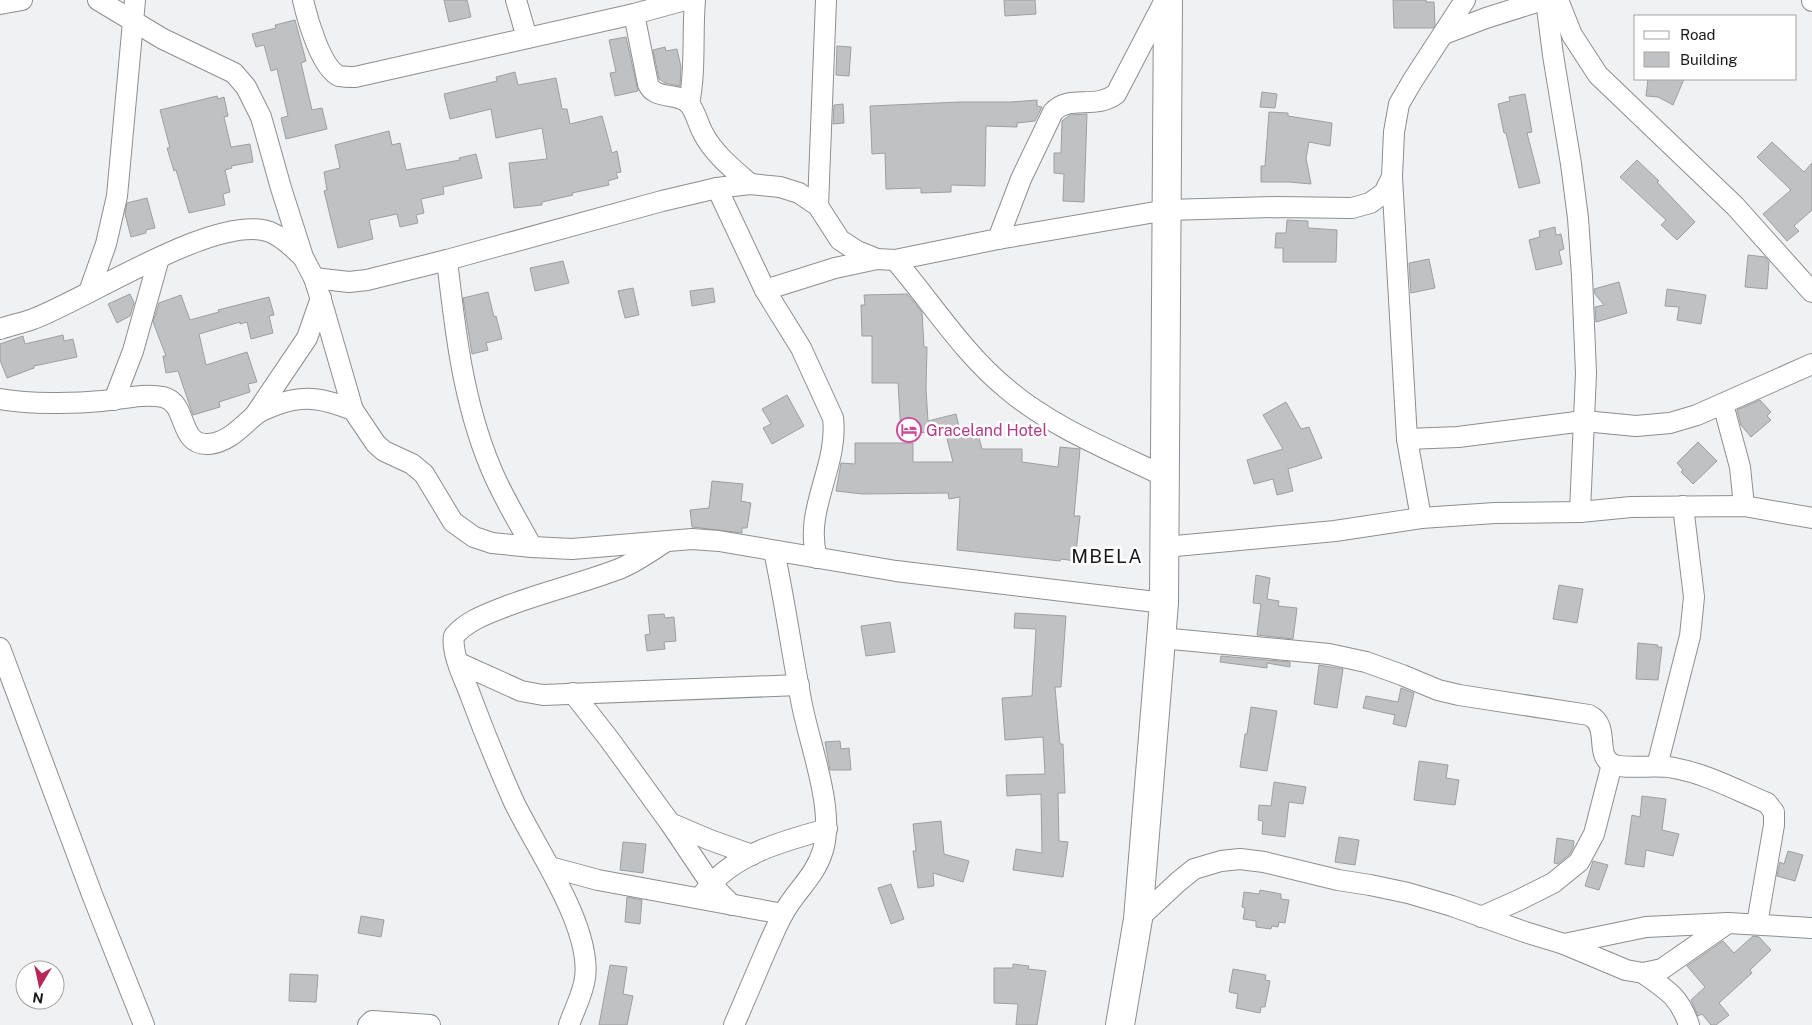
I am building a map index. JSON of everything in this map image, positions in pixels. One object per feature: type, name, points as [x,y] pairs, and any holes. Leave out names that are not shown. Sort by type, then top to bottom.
[{"type":"highway","points":[[1120,1025],[1138,919],[1164,603],[1166,547],[1168,0]]},
{"type":"street","points":[[0,4],[22,0]]},
{"type":"street","points":[[98,0],[163,39],[234,73],[246,87],[261,117],[281,188],[303,257],[314,278],[354,410],[376,444],[384,451],[412,464],[424,474],[431,483],[447,514],[461,529],[474,537],[492,543],[572,549],[692,539],[719,541],[896,571],[1164,603]]},
{"type":"street","points":[[89,292],[106,244],[117,196],[135,0]]},
{"type":"street","points":[[303,0],[306,14],[326,64],[339,76],[355,77],[634,14],[685,0]]},
{"type":"street","points":[[516,0],[527,38]]},
{"type":"street","points":[[689,104],[693,84],[692,41],[695,0]]},
{"type":"street","points":[[818,206],[826,0]]},
{"type":"street","points":[[998,239],[1021,179],[1053,112],[1058,106],[1066,103],[1096,102],[1108,99],[1116,94],[1164,0]]},
{"type":"street","points":[[1421,518],[1407,439],[1392,177],[1394,132],[1399,104],[1465,0]]},
{"type":"street","points":[[1444,34],[1486,18],[1544,0],[1578,218],[1585,320],[1586,372],[1580,512]]},
{"type":"street","points":[[1558,0],[1572,35],[1598,75],[1735,206],[1812,292]]},
{"type":"street","points":[[634,14],[650,90],[675,97],[689,104],[707,140],[715,151],[750,184]]},
{"type":"street","points":[[765,290],[835,268],[1167,210],[1276,207],[1352,208],[1370,203],[1384,193],[1392,177]]},
{"type":"street","points":[[314,278],[348,282],[367,280],[717,188],[750,184],[780,187],[799,193],[818,206],[840,240],[857,251],[886,260],[986,370],[1007,390],[1032,408],[1068,429],[1166,477]]},
{"type":"street","points":[[717,188],[765,290],[802,348],[833,418],[835,431],[833,446],[817,504],[812,535],[817,558]]},
{"type":"street","points":[[0,328],[33,319],[158,258],[216,234],[249,228],[270,232],[286,242],[303,257]]},
{"type":"street","points":[[114,400],[133,351],[158,258]]},
{"type":"street","points":[[447,260],[453,316],[471,412],[490,467],[532,547]]},
{"type":"street","points":[[3,402],[78,403],[152,396],[171,400],[177,407],[188,434],[193,441],[199,444],[219,442],[229,438],[255,415],[307,338],[321,301],[348,282]]},
{"type":"street","points":[[1407,439],[1458,437],[1584,421],[1636,426],[1670,424],[1697,415],[1812,364]]},
{"type":"street","points":[[255,415],[286,402],[305,398],[321,389],[342,372]]},
{"type":"street","points":[[305,398],[332,401],[354,410]]},
{"type":"street","points":[[1723,404],[1740,467],[1744,506]]},
{"type":"street","points":[[1657,766],[1690,636],[1693,587],[1684,506]]},
{"type":"street","points":[[1166,547],[1335,531],[1421,518],[1580,512],[1631,507],[1744,506],[1812,518]]},
{"type":"street","points":[[569,1025],[585,978],[585,961],[581,940],[570,908],[514,801],[477,714],[455,653],[454,636],[462,627],[476,618],[555,589],[619,569],[639,560],[666,542]]},
{"type":"street","points":[[734,1025],[783,914],[812,875],[823,848],[827,829],[826,808],[809,736],[774,551]]},
{"type":"street","points":[[1161,638],[1329,654],[1366,662],[1402,675],[1430,688],[1452,694],[1589,715],[1596,718],[1599,723],[1604,756],[1612,764],[1626,767],[1672,767],[1702,774],[1767,803],[1774,812],[1774,826],[1757,924]]},
{"type":"street","points":[[0,648],[93,897],[144,1025]]},
{"type":"street","points":[[459,663],[520,691],[543,695],[799,685]]},
{"type":"street","points":[[573,693],[670,823],[705,892]]},
{"type":"street","points":[[1481,917],[1553,883],[1579,862],[1594,834],[1612,764]]},
{"type":"street","points":[[670,823],[752,855]]},
{"type":"street","points":[[705,892],[726,870],[752,855],[796,837],[827,829]]},
{"type":"street","points":[[1138,919],[1178,882],[1194,870],[1220,861],[1240,859],[1264,862],[1338,880],[1370,885],[1452,906],[1564,944],[1626,970],[1643,973],[1662,969],[1728,923]]},
{"type":"street","points":[[550,868],[598,880],[705,892],[732,905],[783,914]]},
{"type":"street","points":[[1564,944],[1646,927],[1728,923],[1812,928]]},
{"type":"street","points":[[1643,973],[1671,992],[1684,1010],[1688,1025]]},
{"type":"street","points":[[368,1025],[372,1020],[430,1025]]},
{"type":"building","points":[[444,0],[467,0],[471,17],[449,22]]},
{"type":"building","points":[[1004,0],[1035,0],[1036,14],[1005,16]]},
{"type":"building","points":[[1393,0],[1426,0],[1426,2],[1434,2],[1435,25],[1433,28],[1394,28]]},
{"type":"building","points":[[295,20],[306,61],[301,63],[312,110],[322,108],[327,129],[286,139],[281,118],[288,116],[277,69],[271,71],[264,45],[256,47],[252,34],[276,28],[275,25]]},
{"type":"building","points":[[626,37],[638,91],[615,96],[610,73],[616,72],[609,40]]},
{"type":"building","points":[[837,46],[851,47],[849,76],[836,75]]},
{"type":"building","points":[[665,47],[666,51],[677,49],[681,67],[680,86],[665,83],[659,79],[653,50]]},
{"type":"building","points":[[515,72],[518,85],[556,78],[562,109],[567,109],[570,124],[602,116],[612,153],[617,151],[621,172],[616,173],[618,178],[608,181],[609,185],[572,193],[573,195],[542,202],[542,205],[514,208],[509,163],[547,159],[542,128],[496,138],[491,109],[450,119],[444,94],[497,81],[496,77]]},
{"type":"building","points":[[1648,80],[1684,80],[1673,105],[1658,97],[1646,96]]},
{"type":"building","points":[[1262,92],[1277,94],[1275,108],[1260,107]]},
{"type":"building","points":[[1525,94],[1532,132],[1527,133],[1540,183],[1519,188],[1498,104],[1510,101],[1509,97]]},
{"type":"building","points":[[217,96],[218,99],[224,97],[228,116],[224,117],[231,147],[250,144],[253,162],[231,166],[232,168],[225,170],[230,192],[223,194],[225,205],[189,213],[167,148],[170,148],[160,110]]},
{"type":"building","points":[[1037,100],[1037,106],[1042,107],[1035,121],[1017,123],[1017,127],[986,126],[985,186],[951,185],[951,192],[921,193],[921,188],[886,189],[885,153],[872,154],[870,106]]},
{"type":"building","points":[[843,104],[844,123],[833,124],[834,105]]},
{"type":"building","points":[[1269,112],[1288,113],[1288,116],[1332,123],[1330,146],[1309,142],[1306,158],[1311,184],[1261,182],[1261,166],[1265,166]]},
{"type":"building","points":[[1087,114],[1084,202],[1063,201],[1064,174],[1054,173],[1054,153],[1061,153],[1062,121],[1070,115]]},
{"type":"building","points":[[389,131],[392,145],[400,143],[406,170],[460,160],[459,158],[476,154],[482,178],[443,187],[444,194],[421,199],[424,213],[416,215],[418,223],[400,227],[397,214],[369,220],[373,239],[338,248],[324,191],[327,190],[324,172],[340,168],[335,145]]},
{"type":"building","points":[[1772,142],[1804,172],[1812,163],[1812,210],[1794,226],[1799,231],[1787,241],[1763,214],[1791,190],[1757,157]]},
{"type":"building","points":[[1637,160],[1659,181],[1657,182],[1695,222],[1677,240],[1661,225],[1666,220],[1620,177]]},
{"type":"building","points":[[147,198],[155,228],[146,230],[146,233],[131,237],[125,214],[127,203]]},
{"type":"building","points":[[1287,220],[1308,221],[1308,228],[1337,230],[1336,262],[1283,262],[1283,248],[1275,248],[1276,233],[1286,233]]},
{"type":"building","points":[[1555,227],[1556,235],[1561,234],[1564,249],[1559,251],[1562,264],[1536,270],[1529,240],[1540,237],[1539,231]]},
{"type":"building","points":[[1748,255],[1765,257],[1769,262],[1767,289],[1745,287]]},
{"type":"building","points":[[1429,259],[1435,288],[1411,293],[1409,263]]},
{"type":"building","points":[[563,261],[569,283],[535,291],[530,268]]},
{"type":"building","points":[[1619,282],[1627,313],[1596,322],[1595,307],[1604,305],[1595,294],[1594,289]]},
{"type":"building","points":[[633,288],[639,315],[625,318],[618,291]]},
{"type":"building","points":[[713,288],[715,302],[692,306],[690,291]]},
{"type":"building","points":[[1667,289],[1706,295],[1701,324],[1677,320],[1679,307],[1665,306]]},
{"type":"building","points":[[488,292],[502,339],[486,343],[488,350],[472,354],[463,298]]},
{"type":"building","points":[[130,294],[134,303],[130,316],[117,323],[108,304]]},
{"type":"building","points":[[907,294],[922,312],[924,347],[927,347],[926,389],[928,421],[956,414],[960,431],[976,426],[982,449],[1022,449],[1022,462],[1058,467],[1060,447],[1080,449],[1074,516],[1080,516],[1075,561],[957,550],[960,497],[949,499],[948,493],[863,494],[836,491],[841,463],[855,464],[855,443],[913,443],[913,462],[953,462],[945,431],[901,434],[898,383],[872,383],[872,336],[862,336],[861,305],[865,305],[864,295]]},
{"type":"building","points":[[181,295],[190,320],[219,312],[218,310],[269,297],[274,315],[269,316],[273,333],[251,339],[247,322],[240,324],[240,322],[199,334],[206,365],[247,352],[257,382],[248,384],[250,392],[219,402],[220,407],[193,415],[178,371],[166,373],[163,356],[166,356],[153,322],[159,303]]},
{"type":"building","points":[[63,335],[64,341],[73,339],[77,357],[34,366],[34,368],[7,378],[0,360],[0,344],[23,336],[25,344]]},
{"type":"building","points":[[787,395],[804,426],[772,444],[763,428],[771,424],[762,409]]},
{"type":"building","points":[[1760,400],[1771,412],[1767,416],[1771,420],[1751,437],[1741,425],[1737,410]]},
{"type":"building","points":[[1286,402],[1301,429],[1309,427],[1322,458],[1288,469],[1293,491],[1277,495],[1273,479],[1254,484],[1247,460],[1283,449],[1263,415]]},
{"type":"building","points":[[1698,442],[1717,461],[1693,484],[1681,472],[1683,470],[1677,463]]},
{"type":"building","points":[[712,481],[743,484],[741,501],[751,503],[747,528],[742,528],[742,533],[692,527],[690,510],[709,508]]},
{"type":"building","points":[[1256,575],[1270,578],[1267,599],[1279,601],[1278,606],[1297,608],[1293,639],[1257,635],[1261,604],[1253,603]]},
{"type":"building","points":[[1559,585],[1583,589],[1577,623],[1553,619]]},
{"type":"building","points":[[1015,613],[1066,616],[1061,687],[1055,687],[1060,744],[1063,744],[1065,793],[1058,793],[1059,841],[1068,842],[1063,877],[1013,870],[1016,849],[1042,853],[1041,794],[1007,796],[1006,775],[1045,774],[1043,737],[1005,740],[1002,698],[1032,696],[1036,629],[1014,628]]},
{"type":"building","points":[[664,614],[665,618],[674,617],[676,641],[664,642],[665,649],[647,651],[645,635],[650,634],[648,615]]},
{"type":"building","points":[[890,622],[895,652],[866,656],[861,626]]},
{"type":"building","points":[[1638,643],[1662,647],[1658,680],[1636,679]]},
{"type":"building","points":[[1221,656],[1290,662],[1290,667],[1267,663],[1267,668],[1220,662]]},
{"type":"building","points":[[1319,665],[1343,669],[1337,708],[1314,704]]},
{"type":"building","points":[[1401,688],[1414,693],[1406,727],[1393,724],[1395,715],[1363,708],[1366,696],[1398,702]]},
{"type":"building","points":[[1251,707],[1277,711],[1267,771],[1240,767]]},
{"type":"building","points":[[840,741],[841,749],[849,748],[851,770],[830,770],[825,742]]},
{"type":"building","points":[[1419,761],[1448,765],[1446,778],[1459,780],[1455,805],[1414,800]]},
{"type":"building","points":[[1274,782],[1306,787],[1303,804],[1289,802],[1285,837],[1262,834],[1263,821],[1258,820],[1259,805],[1271,806]]},
{"type":"building","points":[[1642,796],[1666,799],[1662,830],[1679,834],[1673,856],[1646,850],[1644,867],[1625,864],[1632,815],[1640,817]]},
{"type":"building","points":[[941,821],[944,854],[969,861],[963,882],[933,873],[934,886],[918,888],[913,851],[916,851],[913,824]]},
{"type":"building","points":[[1339,837],[1359,840],[1355,865],[1335,862]]},
{"type":"building","points":[[1557,838],[1574,841],[1570,854],[1558,864],[1554,863]]},
{"type":"building","points":[[623,842],[646,844],[643,873],[620,870]]},
{"type":"building","points":[[1788,851],[1803,855],[1795,881],[1777,876],[1780,862],[1784,864]]},
{"type":"building","points":[[1593,861],[1608,865],[1599,890],[1585,886]]},
{"type":"building","points":[[891,884],[904,919],[891,924],[878,888]]},
{"type":"building","points":[[1260,890],[1281,894],[1281,899],[1289,900],[1285,923],[1279,922],[1278,927],[1272,926],[1271,929],[1256,927],[1256,921],[1243,919],[1245,908],[1242,907],[1244,892],[1259,894]]},
{"type":"building","points":[[627,897],[642,900],[640,924],[625,922]]},
{"type":"building","points":[[361,916],[384,920],[381,937],[358,933]]},
{"type":"building","points":[[1753,936],[1759,937],[1771,950],[1750,970],[1752,973],[1719,1003],[1729,1015],[1716,1025],[1711,1025],[1702,1014],[1698,1016],[1691,1000],[1705,987],[1687,966],[1723,941],[1734,953]]},
{"type":"building","points":[[1013,964],[1029,966],[1028,969],[1046,971],[1037,1025],[1016,1025],[1018,1004],[994,1003],[994,968],[1013,968]]},
{"type":"building","points":[[610,965],[627,967],[623,994],[633,996],[627,1025],[599,1025]]},
{"type":"building","points":[[1233,969],[1266,975],[1265,980],[1270,981],[1265,1007],[1261,1007],[1260,1013],[1236,1008],[1238,994],[1229,992]]},
{"type":"building","points":[[290,974],[318,975],[316,1002],[289,1001]]},
{"type":"place","name":"Graceland Hotel","points":[[909,430]]},
{"type":"district","name":"MBELA","points":[[1107,556]]}]
